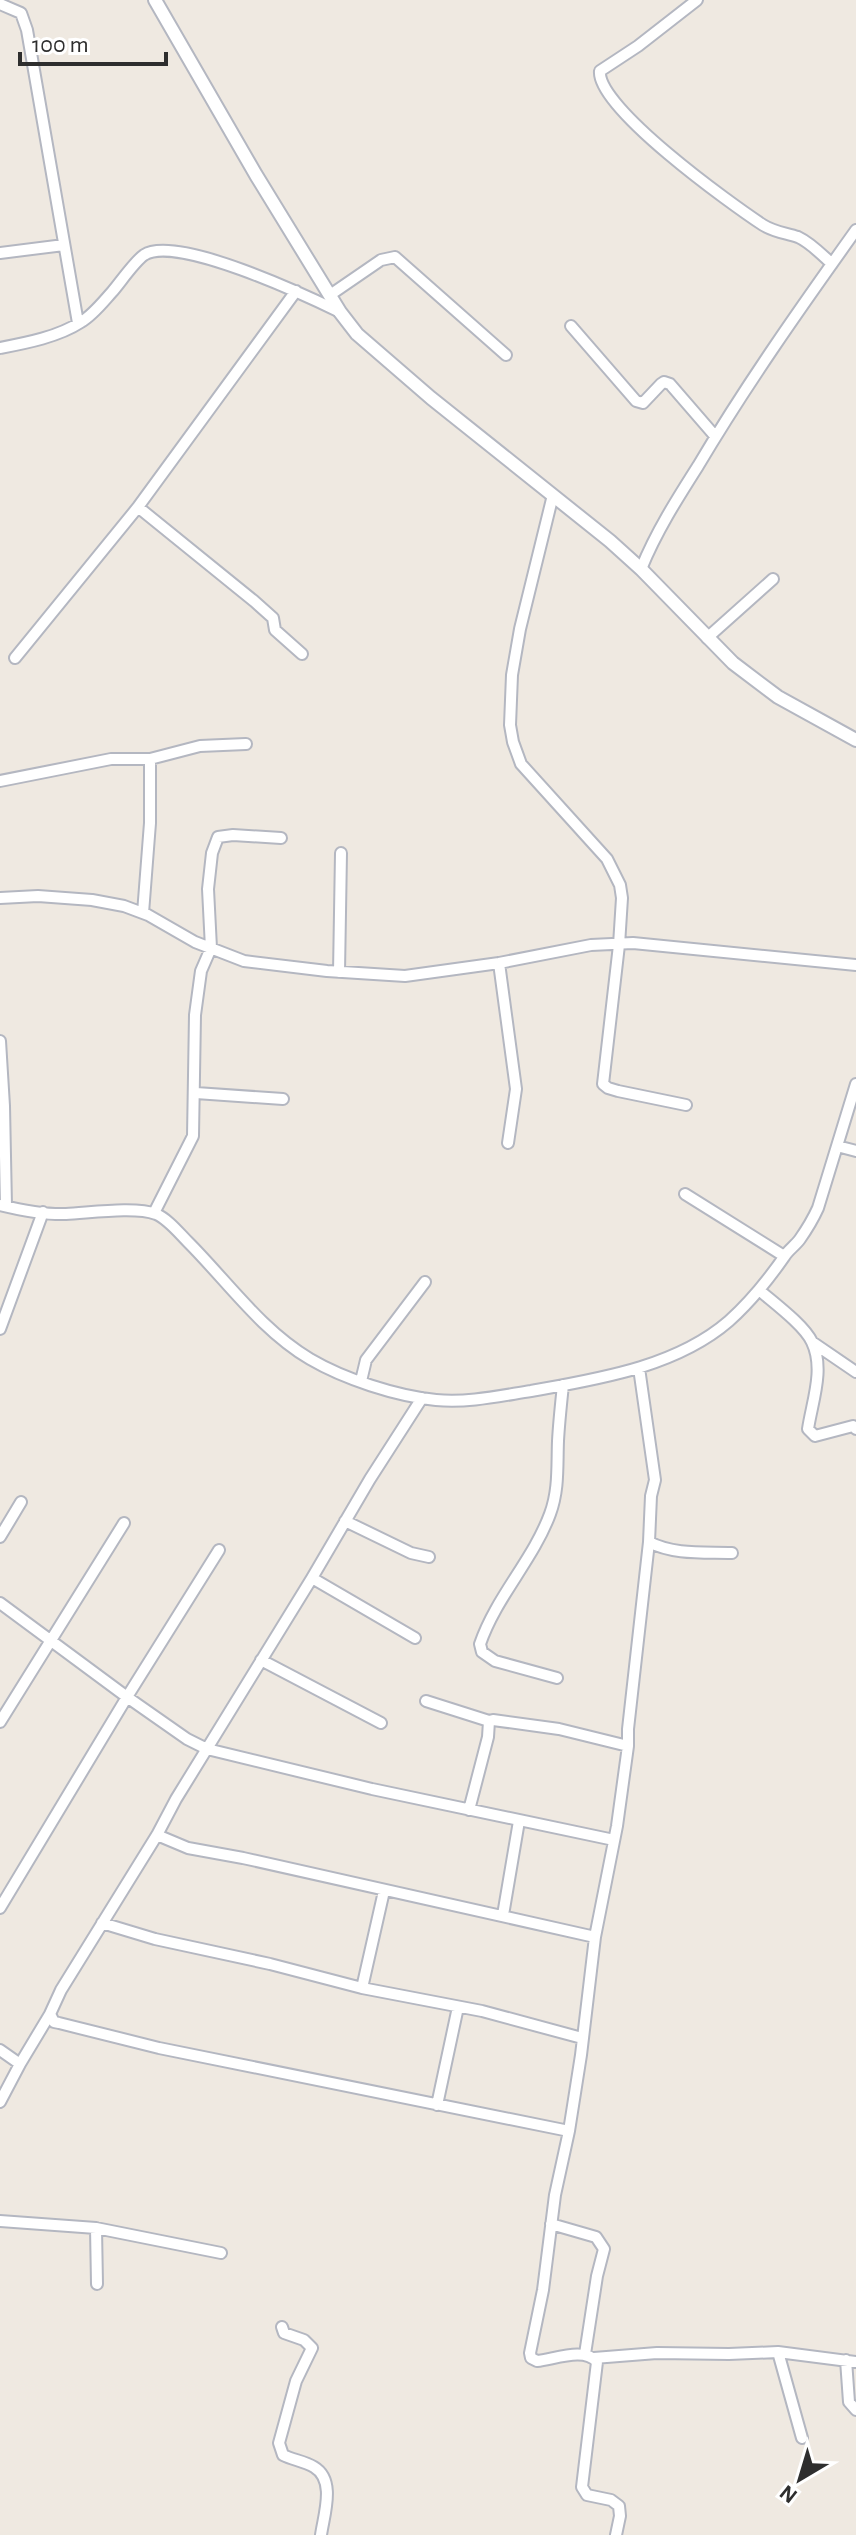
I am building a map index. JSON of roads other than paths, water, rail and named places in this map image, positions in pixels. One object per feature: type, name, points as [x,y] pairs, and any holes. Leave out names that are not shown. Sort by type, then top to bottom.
[{"type":"street","points":[[155,0],[340,312],[367,344],[641,569],[733,663],[769,691],[856,740]]},
{"type":"street","points":[[697,0],[600,71],[599,80],[654,144],[765,226],[806,242],[832,264]]},
{"type":"street","points":[[0,4],[21,13],[27,30],[78,323]]},
{"type":"street","points":[[641,569],[660,529],[715,436],[856,230]]},
{"type":"street","points":[[0,253],[64,245]]},
{"type":"street","points":[[0,348],[25,343],[78,323],[102,303],[144,255],[153,253],[187,254],[260,276],[340,312]]},
{"type":"street","points":[[330,295],[381,260],[395,257],[506,355]]},
{"type":"street","points":[[15,658],[138,507],[296,291]]},
{"type":"street","points":[[571,326],[636,401],[643,403],[661,384],[670,384],[715,436]]},
{"type":"street","points":[[553,495],[533,570],[515,659],[511,687],[511,733],[524,768],[615,871],[622,898],[603,1084],[618,1091],[686,1105]]},
{"type":"street","points":[[138,507],[273,618],[275,630],[302,654]]},
{"type":"street","points":[[707,638],[773,579]]},
{"type":"street","points":[[0,781],[111,759],[150,759],[200,746],[246,744]]},
{"type":"street","points":[[143,913],[150,823],[150,759]]},
{"type":"street","points":[[154,1213],[193,1136],[195,1015],[201,971],[211,948],[208,889],[212,853],[218,837],[281,838]]},
{"type":"street","points":[[339,972],[341,853]]},
{"type":"street","points":[[0,898],[38,896],[124,906],[244,961],[339,972],[405,976],[499,963],[591,945],[652,944],[856,965]]},
{"type":"street","points":[[499,963],[516,1089],[508,1143]]},
{"type":"street","points":[[0,1041],[4,1106],[3,1205],[43,1212],[154,1213],[181,1235],[236,1295],[289,1345],[310,1359],[361,1381],[422,1398],[473,1401],[639,1368],[699,1340],[728,1322],[798,1242],[818,1208],[856,1084]]},
{"type":"street","points":[[196,1093],[283,1099]]},
{"type":"street","points":[[837,1146],[856,1151]]},
{"type":"street","points":[[685,1194],[784,1256]]},
{"type":"street","points":[[0,1329],[43,1212]]},
{"type":"street","points":[[361,1381],[366,1360],[425,1282]]},
{"type":"street","points":[[759,1290],[812,1342],[856,1372]]},
{"type":"street","points":[[812,1342],[817,1374],[808,1429],[810,1433],[815,1436],[847,1426],[856,1429]]},
{"type":"street","points":[[639,1368],[655,1480],[628,1746],[595,1937],[569,2131],[555,2195],[543,2290],[530,2356],[537,2361],[657,2353],[778,2352],[851,2361],[849,2402],[856,2410]]},
{"type":"street","points":[[557,1678],[495,1661],[482,1652],[480,1644],[503,1597],[543,1531],[555,1499],[563,1385]]},
{"type":"street","points":[[0,2102],[61,1990],[422,1398]]},
{"type":"street","points":[[0,1537],[21,1502]]},
{"type":"street","points":[[345,1521],[411,1553],[429,1557]]},
{"type":"street","points":[[0,1722],[124,1523]]},
{"type":"street","points":[[649,1542],[664,1549],[732,1553]]},
{"type":"street","points":[[0,1908],[219,1550]]},
{"type":"street","points":[[312,1578],[415,1638]]},
{"type":"street","points":[[0,1603],[127,1697],[187,1739],[207,1749],[614,1840]]},
{"type":"street","points":[[261,1660],[381,1723]]},
{"type":"street","points":[[426,1701],[489,1721],[559,1729],[628,1746]]},
{"type":"street","points":[[469,1810],[488,1737],[489,1721]]},
{"type":"street","points":[[503,1915],[519,1821]]},
{"type":"street","points":[[157,1835],[188,1848],[384,1891],[416,1895],[595,1937]]},
{"type":"street","points":[[362,1988],[384,1891]]},
{"type":"street","points":[[102,1923],[155,1939],[582,2038]]},
{"type":"street","points":[[437,2105],[458,2007]]},
{"type":"street","points":[[50,2014],[54,2022],[159,2048],[569,2131]]},
{"type":"street","points":[[0,2050],[20,2064]]},
{"type":"street","points":[[0,2221],[96,2228],[221,2253]]},
{"type":"street","points":[[551,2224],[596,2237],[604,2249],[597,2276],[590,2356],[597,2366],[582,2487],[587,2495],[611,2500],[619,2506],[616,2535]]},
{"type":"street","points":[[96,2228],[97,2284]]},
{"type":"street","points":[[282,2327],[284,2333],[304,2340],[312,2348],[296,2381],[279,2443],[283,2455],[313,2466],[323,2476],[327,2491],[321,2535]]},
{"type":"street","points":[[778,2352],[802,2438]]}]
